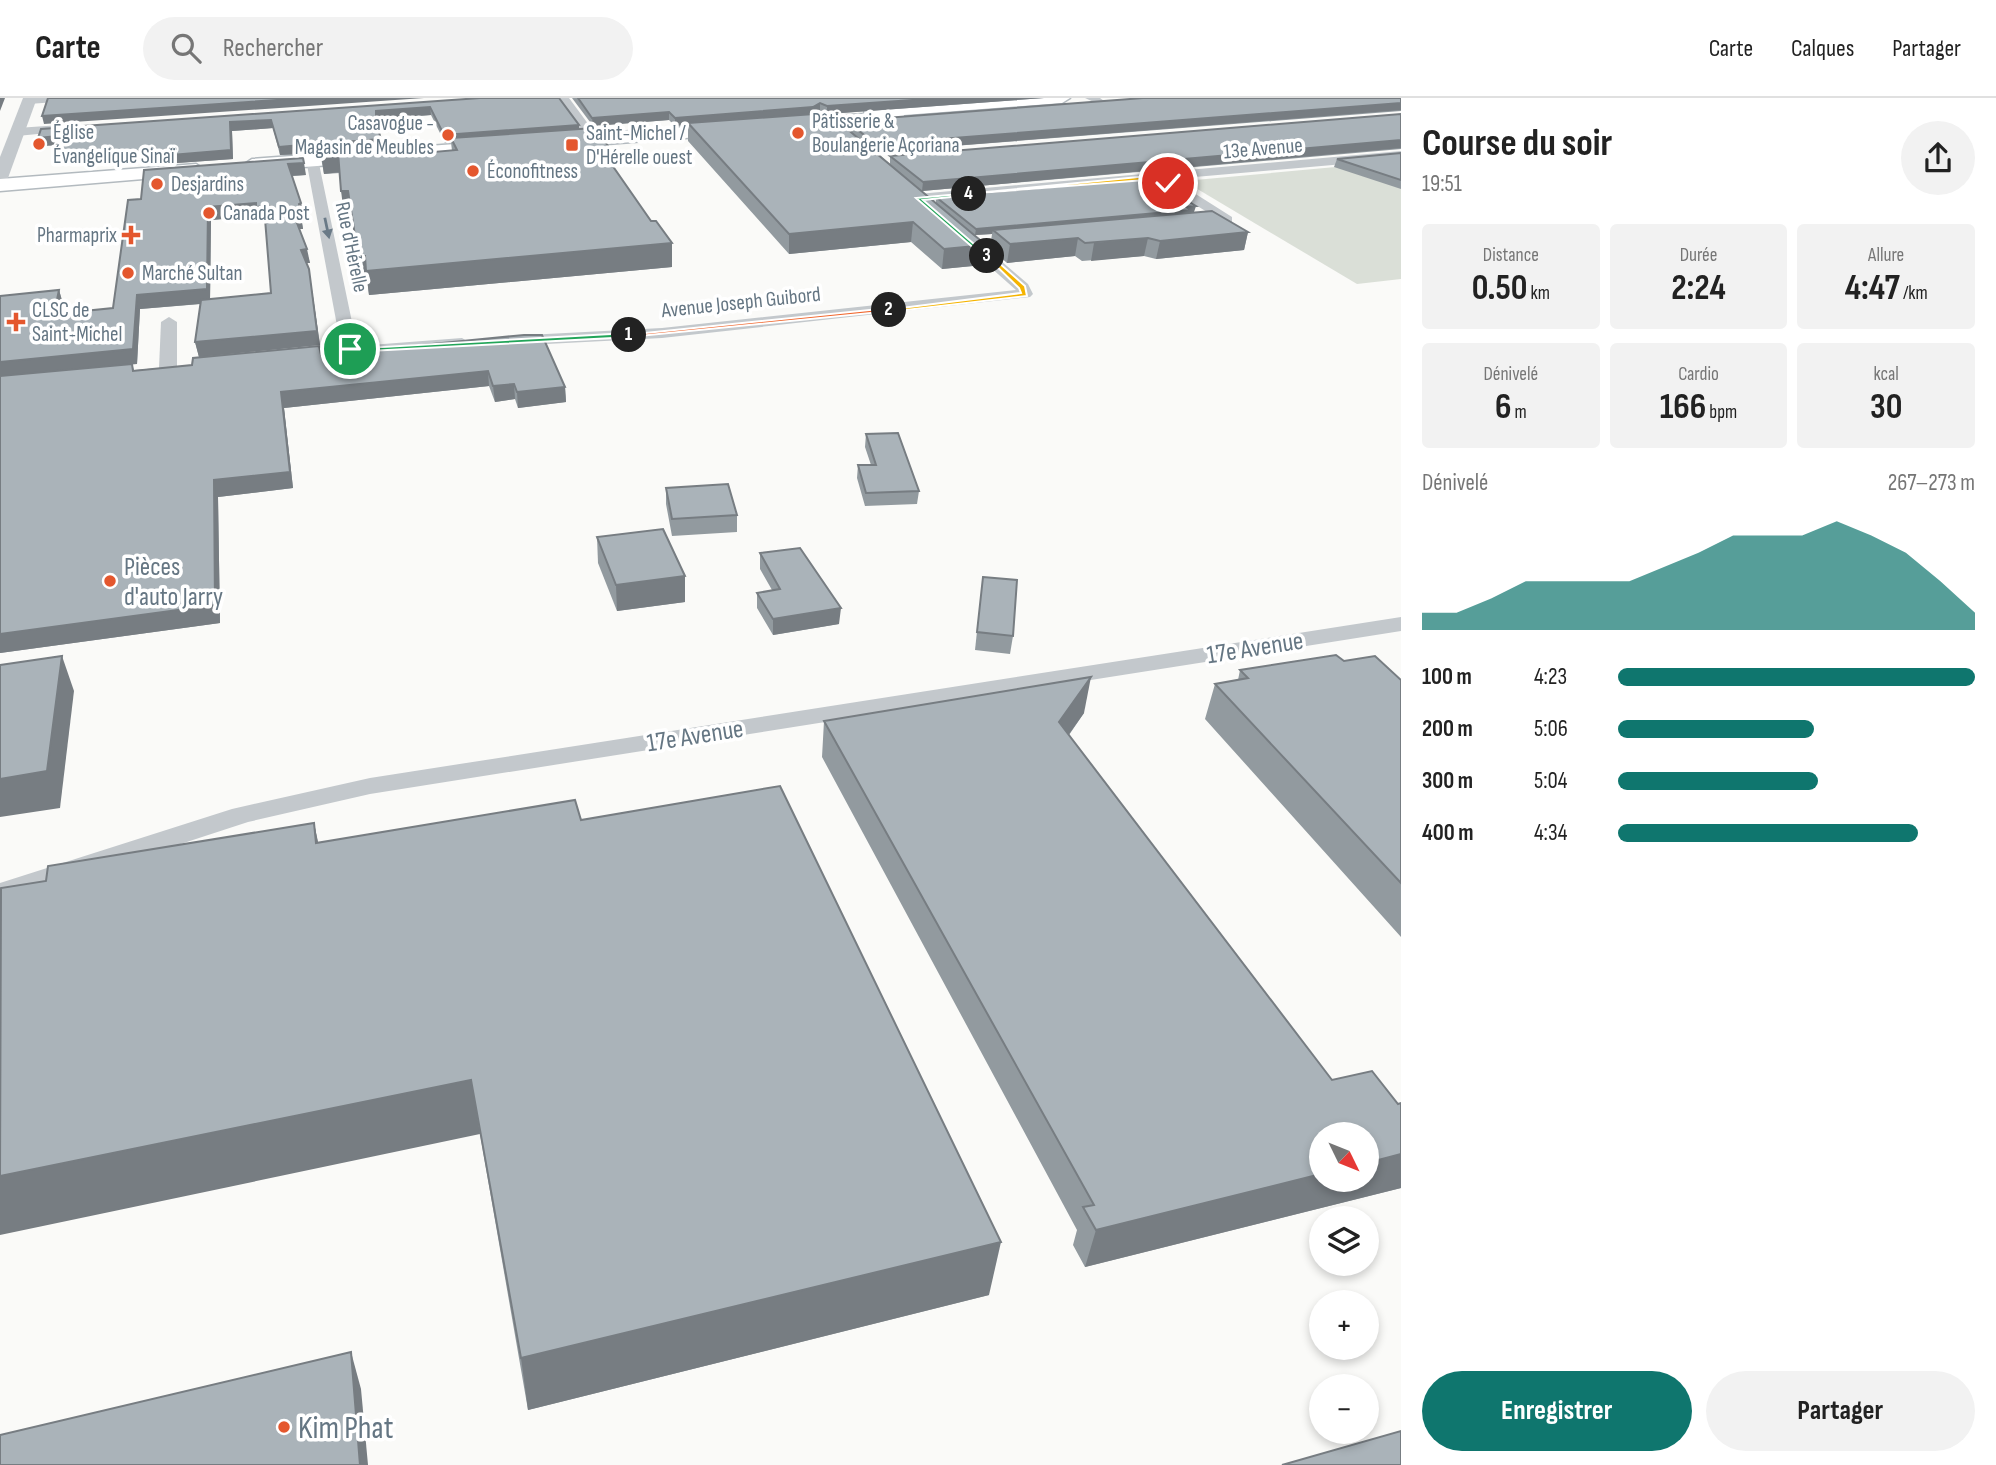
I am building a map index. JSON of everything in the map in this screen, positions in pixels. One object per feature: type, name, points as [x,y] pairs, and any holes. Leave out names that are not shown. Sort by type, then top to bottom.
[{"type":"main road","points":[[824,119],[1062,98]]},
{"type":"main road","points":[[236,163],[1100,100]]},
{"type":"main road","points":[[0,177],[211,165],[0,185]]},
{"type":"street","points":[[0,177],[15,128],[30,100],[69,98]]},
{"type":"street","points":[[563,98],[592,136]]},
{"type":"street","points":[[824,119],[842,134]]},
{"type":"street","points":[[15,128],[82,128]]},
{"type":"street","name":"13e Avenue","points":[[972,243],[914,194],[1159,177],[1401,155]]},
{"type":"street","name":"Rue d'Hérelle","points":[[312,158],[350,349]]},
{"type":"street","points":[[1159,177],[1227,220],[1200,222]]},
{"type":"street","points":[[972,243],[999,241]]},
{"type":"street","name":"Avenue Joseph Guibord","points":[[271,358],[350,349],[674,332],[1025,294],[1023,287],[972,243]]},
{"type":"street","points":[[168,368],[169,322]]},
{"type":"street","name":"17e Avenue","points":[[0,893],[242,815],[370,786],[1401,624]]},
{"type":"shaded area","points":[[1401,161],[1401,279],[1357,284],[1184,181]]},
{"type":"building","points":[[48,98],[307,98],[42,116]]},
{"type":"building","points":[[480,98],[559,98],[579,125],[444,135],[430,107],[376,111],[381,139],[318,144],[308,140],[301,145],[279,147],[271,120],[230,122],[231,150],[147,157],[147,150],[54,156],[59,136],[38,138],[41,129]]},
{"type":"building","points":[[578,98],[941,98],[827,106],[820,103],[813,107],[675,118],[669,112],[592,118]]},
{"type":"building","points":[[1143,98],[1401,98],[1401,103],[876,144],[846,121]]},
{"type":"building","points":[[828,113],[986,245],[944,249],[913,222],[789,234],[688,123]]},
{"type":"building","points":[[1401,114],[1401,140],[923,182],[890,156]]},
{"type":"building","points":[[594,128],[612,151],[603,152],[651,221],[656,221],[672,243],[366,271],[365,256],[362,256],[356,242],[348,191],[341,191],[338,152],[321,153],[320,148],[384,143],[388,156],[457,150],[451,138]]},
{"type":"building","points":[[1401,153],[1401,180],[1337,159]]},
{"type":"building","points":[[303,158],[304,163],[288,164],[301,203],[301,216],[296,216],[307,249],[301,250],[309,269],[317,331],[195,342],[201,300],[271,293],[265,219],[270,206],[256,207],[256,203],[208,207],[207,289],[137,295],[133,349],[0,362],[0,296],[59,290],[54,314],[113,308],[128,200],[141,199],[144,170]]},
{"type":"building","points":[[1150,178],[1196,206],[1186,207],[1191,210],[976,229],[936,197]]},
{"type":"building","points":[[1212,211],[1248,232],[1160,241],[1148,238],[1085,243],[1078,238],[1010,244],[993,230]]},
{"type":"building","points":[[542,335],[565,387],[517,392],[514,384],[493,386],[488,371],[281,392],[290,472],[214,480],[215,605],[0,634],[0,376],[132,364],[133,371],[192,365],[193,358],[319,346],[321,355]]},
{"type":"building","points":[[898,433],[919,491],[866,493],[858,465],[876,465],[866,434]]},
{"type":"building","points":[[728,484],[737,515],[672,519],[666,488]]},
{"type":"building","points":[[663,529],[685,576],[616,585],[597,537]]},
{"type":"building","points":[[800,548],[841,608],[773,619],[757,593],[780,589],[760,553]]},
{"type":"building","points":[[983,577],[1017,580],[1013,636],[977,632]]},
{"type":"building","points":[[1336,655],[1344,661],[1375,656],[1401,680],[1401,883],[1215,684],[1248,678],[1240,670]]},
{"type":"building","points":[[62,656],[47,771],[0,779],[0,665]]},
{"type":"building","points":[[1091,677],[1059,722],[1332,1080],[1372,1071],[1398,1104],[1401,1103],[1401,1154],[1379,1160],[1379,1122],[1309,1122],[1309,1177],[1096,1230],[1083,1207],[1094,1205],[824,721]]},
{"type":"building","points":[[780,786],[1001,1242],[521,1358],[471,1080],[0,1176],[1,888],[46,881],[48,866],[314,823],[316,843],[575,800],[581,820]]},
{"type":"building","points":[[351,1352],[360,1465],[0,1465],[0,1435]]},
{"type":"building","points":[[1401,1431],[1401,1465],[1282,1465],[1356,1444],[1379,1444],[1379,1437]]},
{"type":"place","name":"Pâtisserie & Boulangerie Açoriana","points":[[798,133]]},
{"type":"place","name":"Casavogue - Magasin de Meubles","points":[[448,135]]},
{"type":"place","name":"Église Évangelique Sinaï","points":[[39,144]]},
{"type":"place","name":"Saint-Michel / D'Hérelle ouest","points":[[572,145]]},
{"type":"place","name":"Éconofitness","points":[[473,171]]},
{"type":"place","name":"Desjardins","points":[[157,184]]},
{"type":"place","name":"Canada Post","points":[[209,213]]},
{"type":"place","name":"Pharmaprix","points":[[131,235]]},
{"type":"place","name":"Marché Sultan","points":[[128,273]]},
{"type":"place","name":"CLSC de Saint-Michel","points":[[16,322]]},
{"type":"place","name":"Pièces d'auto Jarry","points":[[110,581]]},
{"type":"place","name":"Kim Phat","points":[[284,1427]]},
{"type":"route","points":[[350,349],[663,333],[1018,296],[1025,294],[1023,287],[918,198],[1159,177],[1168,183]]}]
